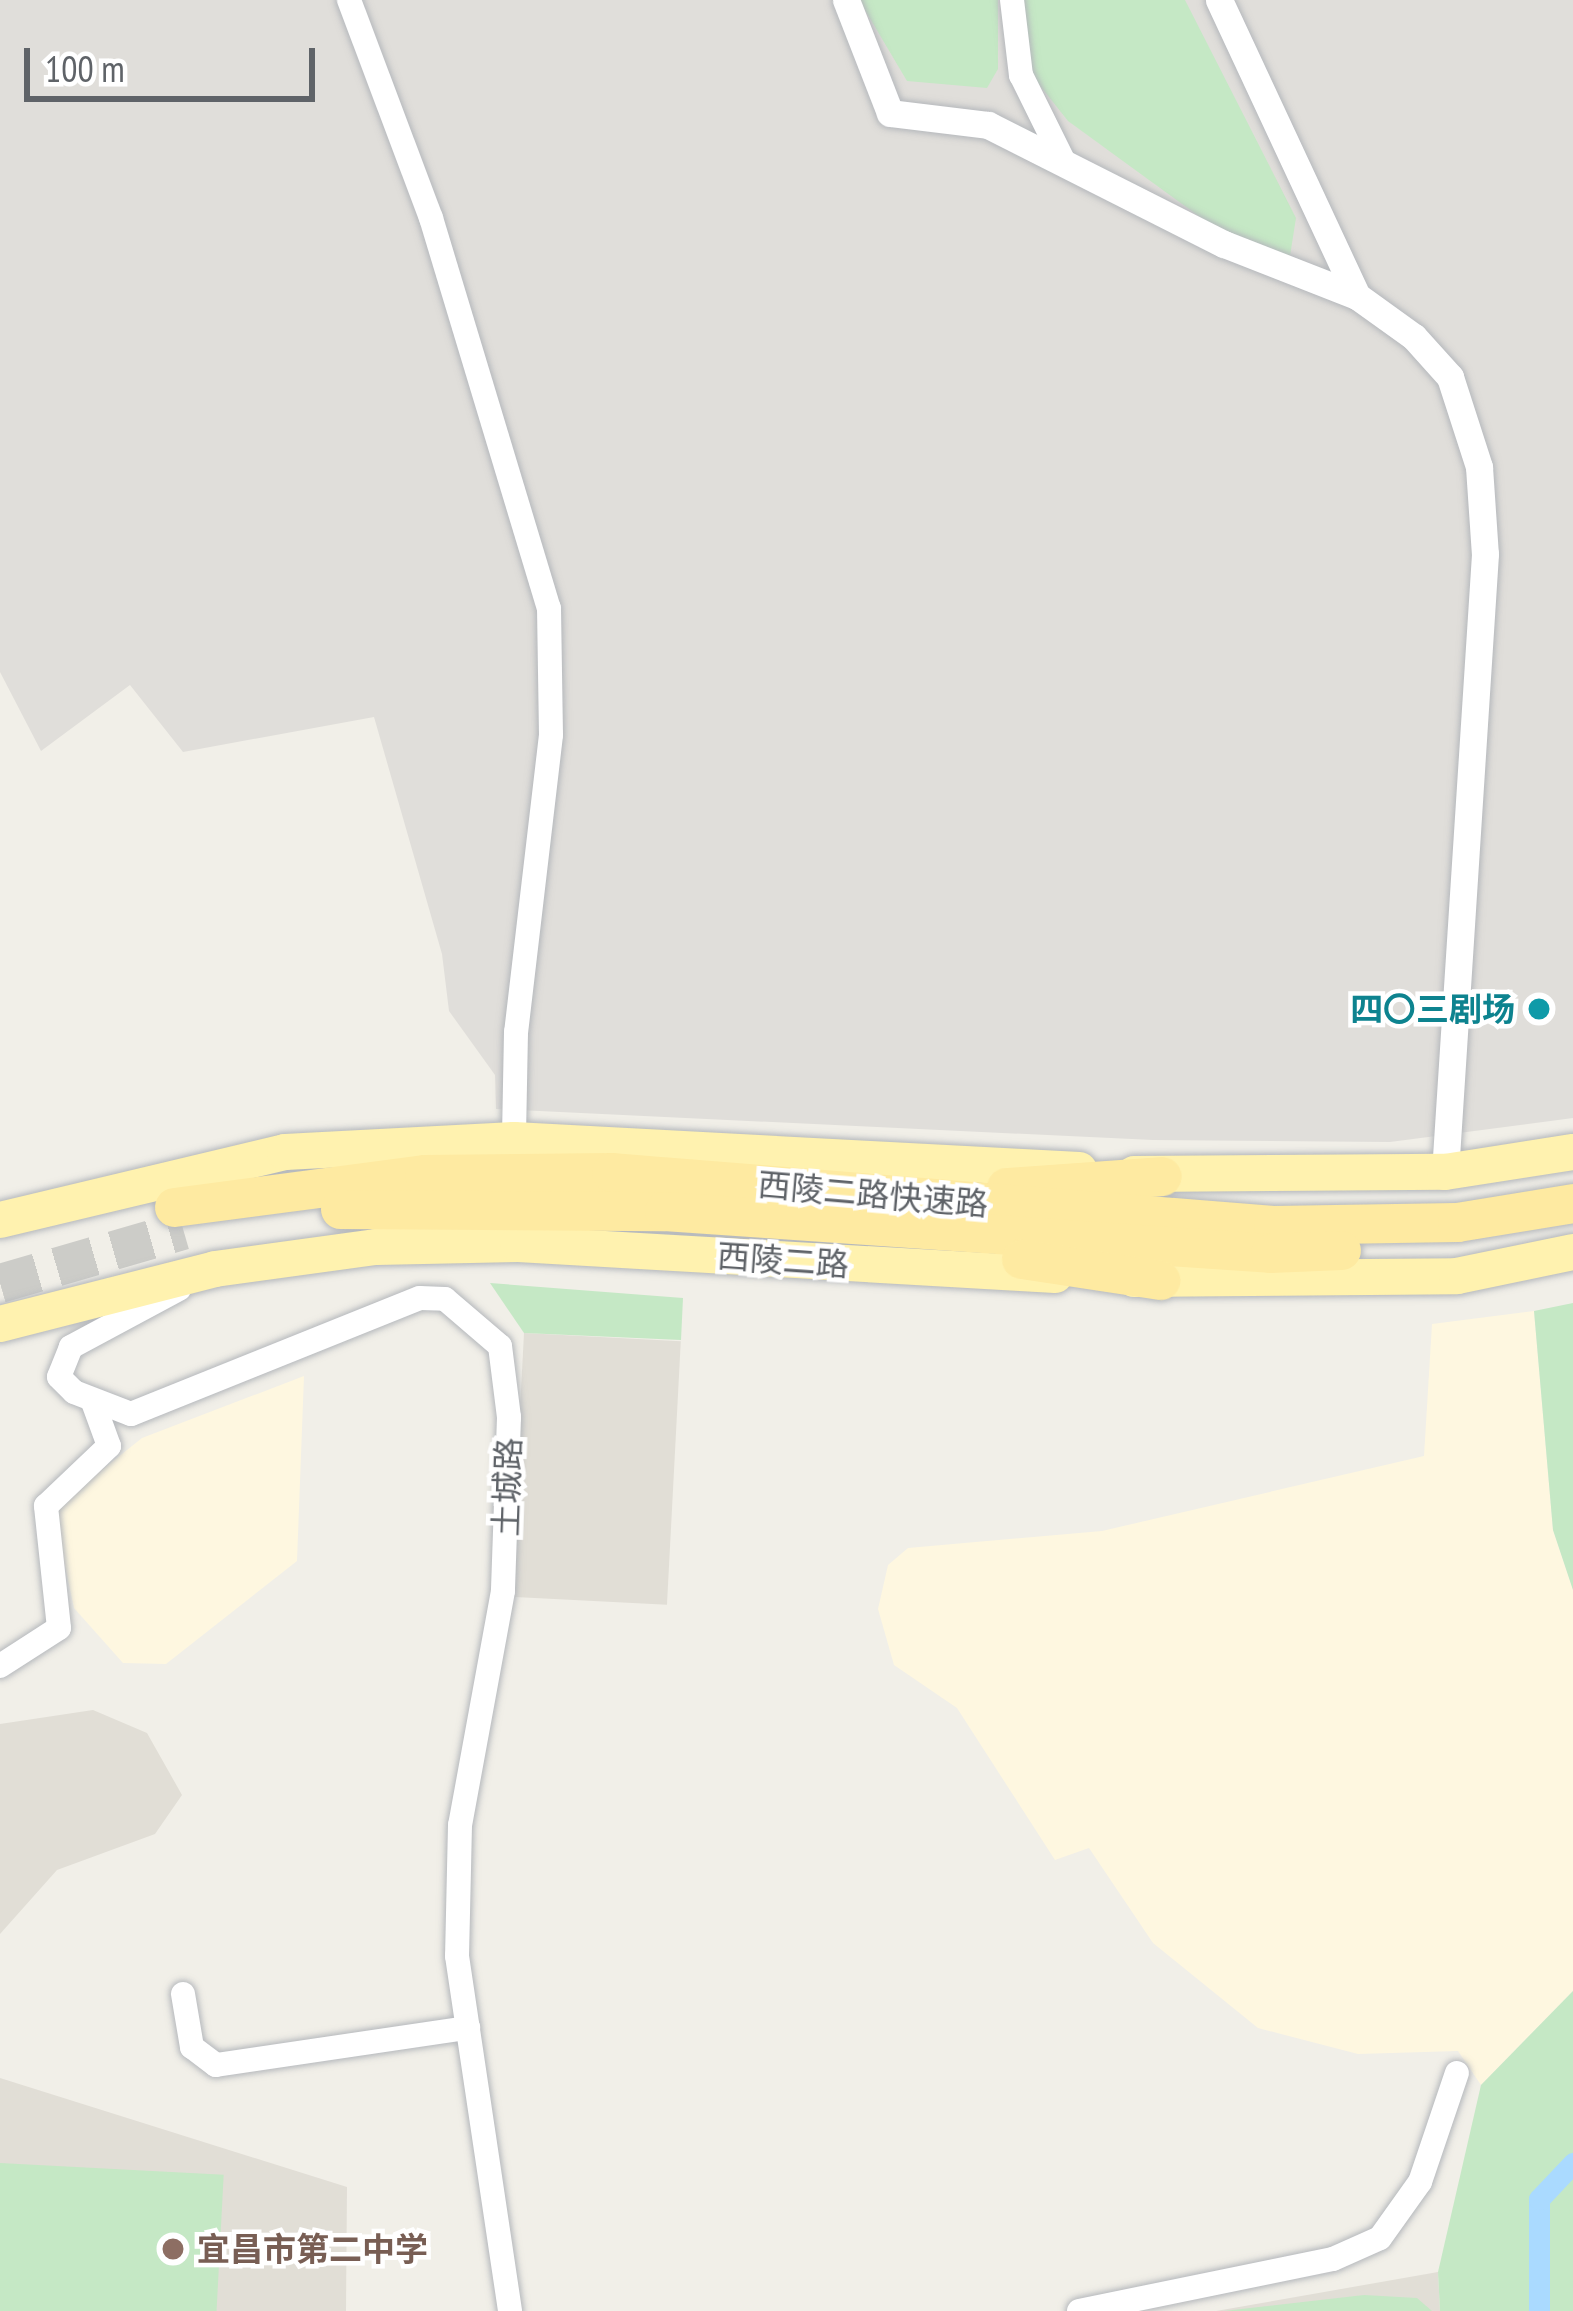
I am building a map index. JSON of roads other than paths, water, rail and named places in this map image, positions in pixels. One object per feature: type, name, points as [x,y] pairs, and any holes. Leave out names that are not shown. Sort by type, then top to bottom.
[{"type":"highway","name":"西陵二路快速路","points":[[1573,1203],[1410,1223],[1273,1225],[1072,1226],[367,1206],[178,1218],[424,1174],[611,1172],[843,1190],[1072,1226],[1270,1253],[1469,1244],[1573,1227]]},
{"type":"highway","points":[[843,1190],[1162,1177]]},
{"type":"highway","points":[[664,1211],[1160,1280]]},
{"type":"main road","points":[[0,1220],[285,1152],[514,1141],[1162,1177],[1445,1172],[1573,1152]]},
{"type":"main road","name":"西陵二路","points":[[0,1324],[215,1269],[376,1246],[518,1244],[1160,1280],[1457,1276],[1573,1252]]},
{"type":"street","points":[[349,0],[431,218],[518,483],[549,608],[551,734],[516,1032],[514,1141]]},
{"type":"street","points":[[846,0],[890,112],[988,125],[1062,158],[1224,244],[1357,296],[1414,337],[1450,376],[1479,466],[1485,554],[1445,1172]]},
{"type":"street","points":[[1012,0],[1022,75],[1062,158]]},
{"type":"street","points":[[1219,0],[1357,296]]},
{"type":"street","points":[[0,1666],[59,1628],[46,1505],[109,1446],[93,1402],[59,1377],[60,1359],[215,1269]]},
{"type":"street","name":"土城路","points":[[93,1402],[131,1414],[420,1298],[445,1299],[500,1346],[509,1418],[503,1591],[460,1825],[457,1956],[510,2311]]},
{"type":"street","points":[[182,1994],[192,2047],[216,2065],[468,2027]]},
{"type":"street","points":[[1079,2311],[1333,2259],[1380,2238],[1420,2182],[1457,2073]]},
{"type":"waterway","points":[[1539,2311],[1539,2199],[1573,2163]]},
{"type":"tunnel","points":[[0,1283],[183,1230]]},
{"type":"place","name":"四〇三剧场","points":[[1539,1009]]},
{"type":"place","name":"宜昌市第二中学","points":[[173,2249]]}]
